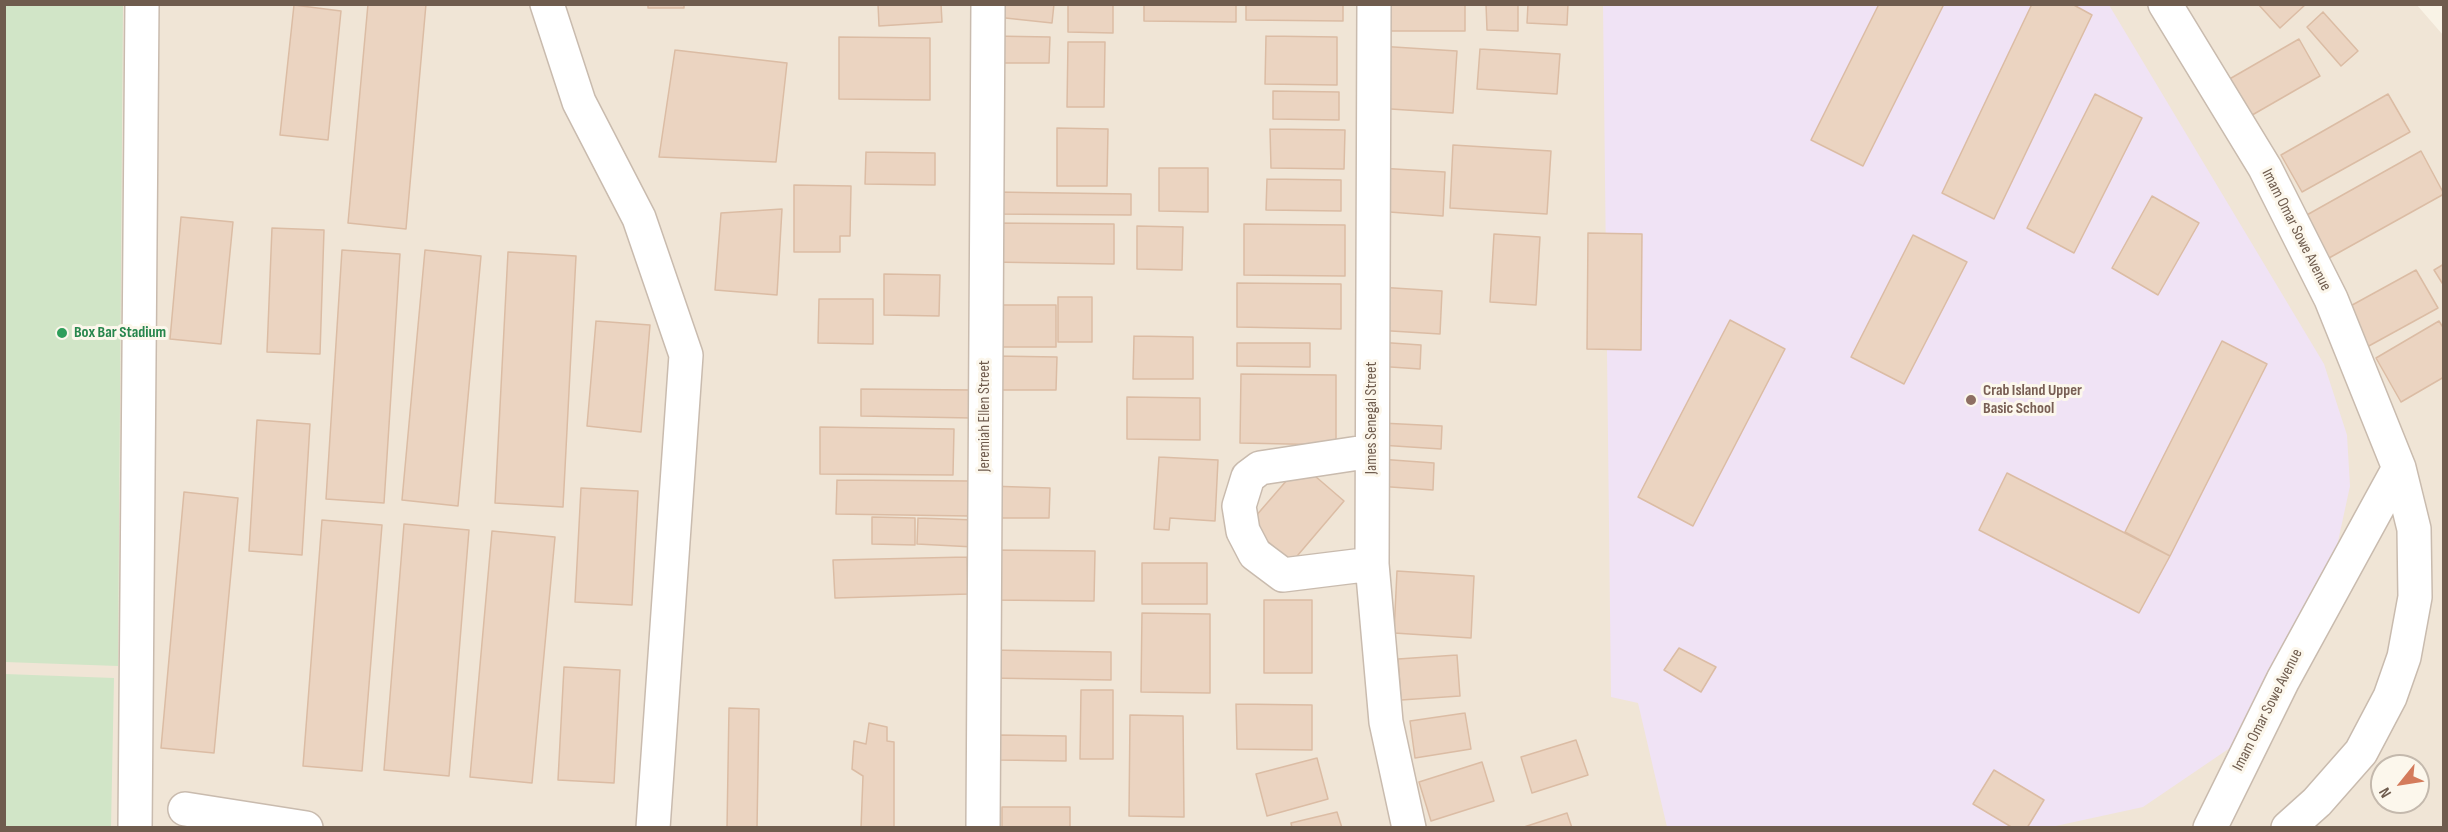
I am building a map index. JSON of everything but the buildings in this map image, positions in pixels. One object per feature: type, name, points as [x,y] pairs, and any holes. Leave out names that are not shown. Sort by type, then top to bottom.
[{"type":"street","points":[[135,828],[142,4]]},
{"type":"street","points":[[547,4],[579,102],[639,218],[686,355],[653,828]]},
{"type":"street","name":"Jeremiah Ellen Street","points":[[983,828],[988,4]]},
{"type":"street","name":"James Senegal Street","points":[[1374,4],[1372,564],[1386,722],[1409,828]]},
{"type":"street","name":"Imam Omar Sowe Avenue","points":[[2165,4],[2265,168],[2331,299],[2399,468],[2414,529],[2415,597],[2404,657],[2390,697],[2361,752],[2317,802],[2288,828]]},
{"type":"street","points":[[1372,451],[1260,468],[1248,477],[1239,506],[1244,531],[1255,554],[1283,575],[1372,564]]},
{"type":"street","name":"Imam Omar Sowe Avenue","points":[[2210,828],[2283,680],[2399,468]]},
{"type":"street","points":[[185,809],[306,828]]},
{"type":"shaded area","points":[[2416,4],[2443,35],[2443,827],[5,828],[5,5]]},
{"type":"shaded area","name":"Crab Island Upper Basic School","points":[[1603,5],[2109,5],[2324,364],[2347,435],[2350,486],[2326,597],[2249,735],[2143,807],[2051,827],[1667,827],[1638,703],[1611,697]]},
{"type":"green space","name":"Box Bar Stadium","points":[[5,4],[123,5],[118,666],[5,662]]},
{"type":"green space","points":[[5,674],[114,678],[111,827],[5,827]]},
{"type":"place","name":"Box Bar Stadium","points":[[62,333]]},
{"type":"place","name":"Crab Island Upper Basic School","points":[[1971,400]]}]
